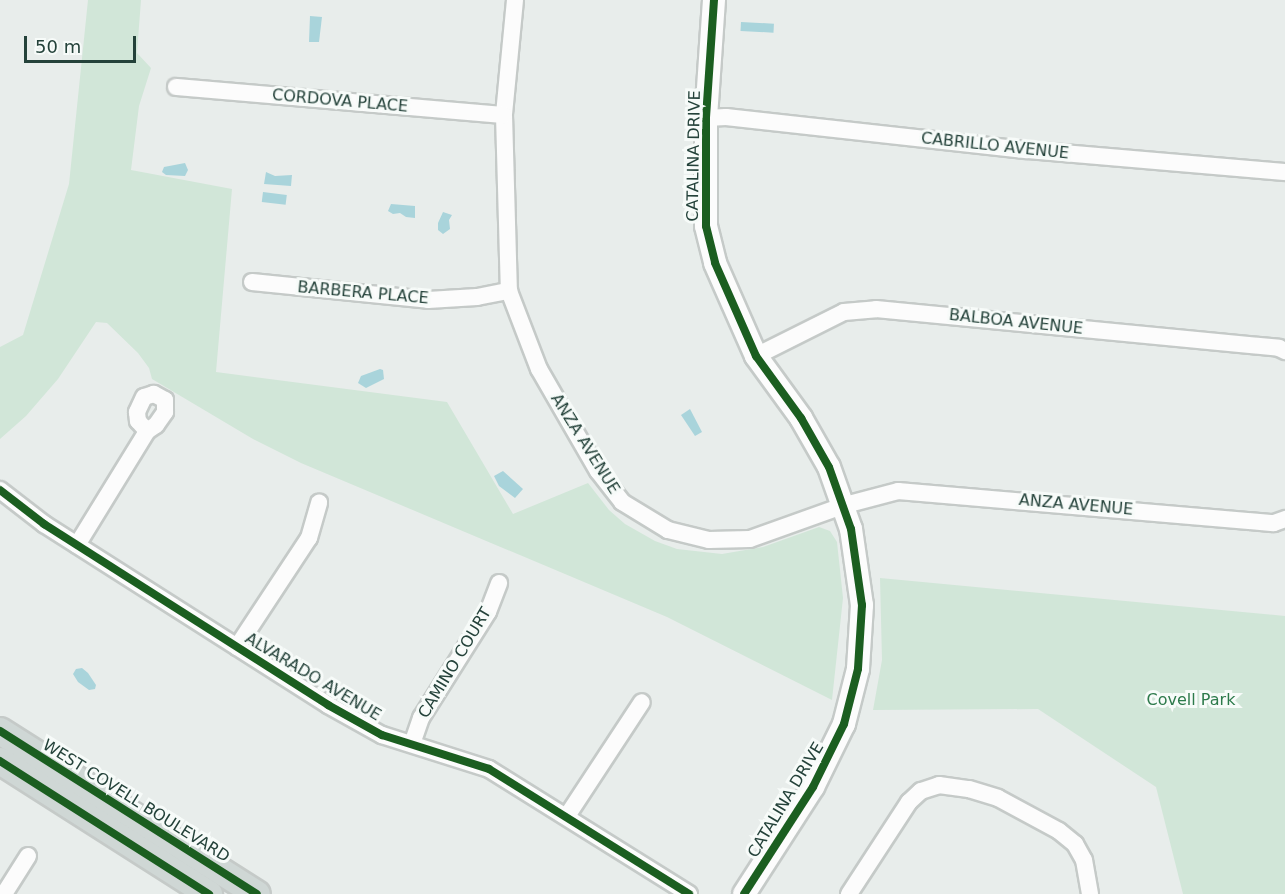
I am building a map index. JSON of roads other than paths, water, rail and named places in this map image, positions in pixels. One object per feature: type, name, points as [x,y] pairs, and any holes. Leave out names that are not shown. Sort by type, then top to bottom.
[{"type":"main road","name":"WEST COVELL BOULEVARD","points":[[0,731],[257,894]]},
{"type":"main road","points":[[0,761],[206,893]]},
{"type":"street","name":"ANZA AVENUE","points":[[515,0],[504,115],[509,291],[539,369],[598,471],[622,502],[668,530],[710,540],[750,539],[845,505],[898,491],[916,490],[1274,523],[1285,519]]},
{"type":"street","name":"CATALINA DRIVE","points":[[714,0],[705,118],[706,226],[715,263],[756,356],[807,428],[829,467],[845,505],[857,561],[861,605],[858,669],[844,724],[830,757],[744,894]]},
{"type":"street","name":"CORDOVA PLACE","points":[[177,87],[504,115]]},
{"type":"street","name":"CABRILLO AVENUE","points":[[705,118],[726,117],[1027,150],[1285,172]]},
{"type":"street","name":"BARBERA PLACE","points":[[252,282],[428,300],[477,297],[509,291]]},
{"type":"street","name":"BALBOA AVENUE","points":[[756,356],[844,312],[876,309],[1256,346],[1285,351]]},
{"type":"street","points":[[77,545],[147,431]]},
{"type":"street","name":"ALVARADO AVENUE","points":[[0,490],[44,524],[371,730],[489,769],[689,894]]},
{"type":"street","points":[[237,647],[309,537],[319,502]]},
{"type":"street","name":"CAMINO COURT","points":[[412,744],[421,718],[488,612],[499,583]]},
{"type":"street","points":[[567,816],[642,702]]},
{"type":"street","points":[[849,894],[909,802],[921,791],[939,785],[969,789],[998,798],[1059,831],[1075,844],[1084,860],[1090,894]]},
{"type":"street","points":[[4,894],[28,856]]},
{"type":"water","points":[[310,16],[322,17],[319,42],[309,42]]},
{"type":"water","points":[[741,22],[774,24],[773,33],[741,31]]},
{"type":"water","points":[[185,163],[188,170],[185,176],[166,175],[162,172],[164,167]]},
{"type":"water","points":[[266,172],[275,176],[292,175],[291,186],[264,184]]},
{"type":"water","points":[[263,192],[287,195],[286,205],[262,202]]},
{"type":"water","points":[[391,204],[415,206],[415,218],[406,217],[400,213],[393,214],[388,211]]},
{"type":"water","points":[[443,212],[452,215],[449,220],[450,229],[443,234],[438,230],[438,223]]},
{"type":"water","points":[[383,370],[384,379],[366,388],[358,383],[361,376]]},
{"type":"water","points":[[690,409],[702,432],[695,436],[681,415]]},
{"type":"water","points":[[503,471],[523,489],[515,498],[499,486],[494,476]]},
{"type":"water","points":[[82,668],[88,673],[96,685],[95,689],[89,690],[78,682],[73,674],[76,669]]},
{"type":"park label","name":"Covell Park","points":[[1191,700]]}]
